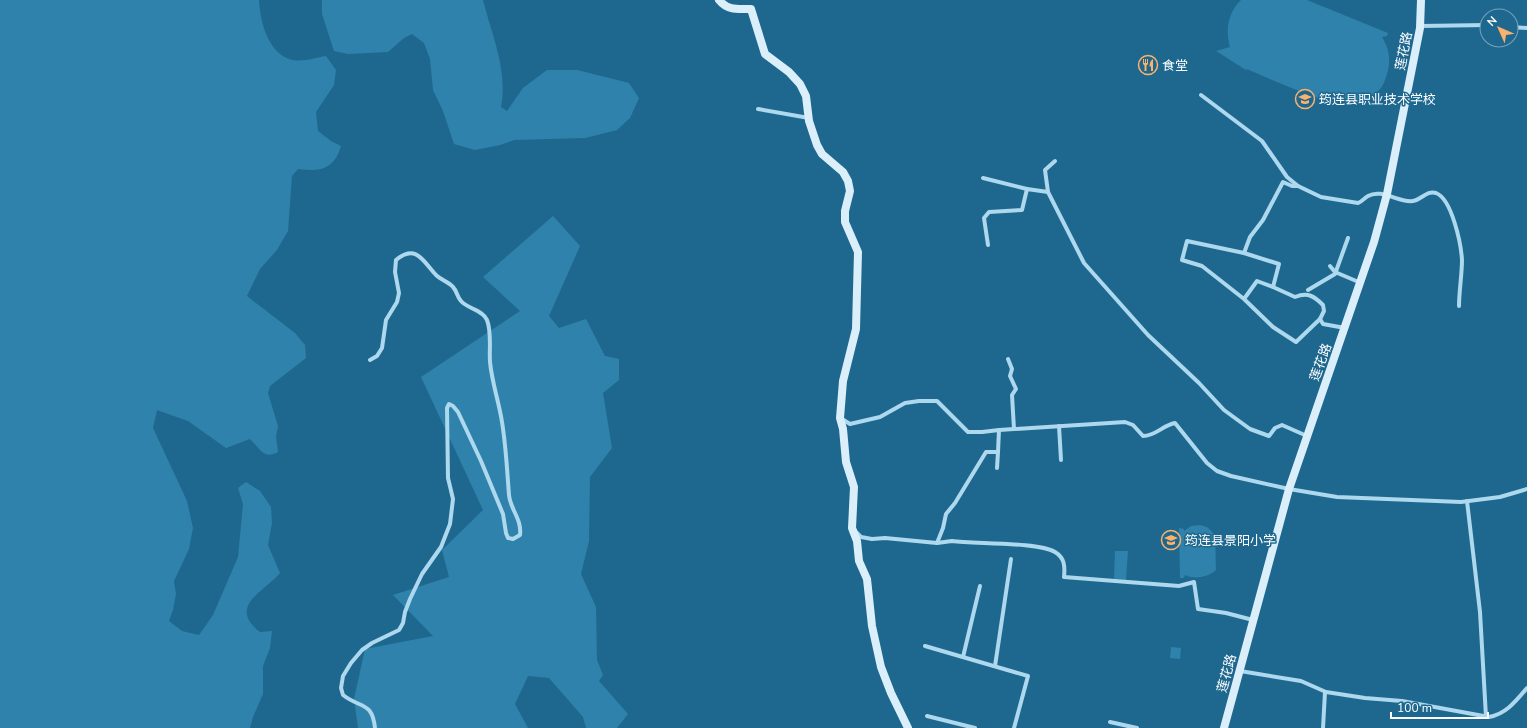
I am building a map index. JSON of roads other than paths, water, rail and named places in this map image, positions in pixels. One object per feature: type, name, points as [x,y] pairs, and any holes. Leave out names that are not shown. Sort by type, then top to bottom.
[{"type":"street","points":[[719,0],[724,7],[731,9],[751,9],[766,54],[789,72],[800,84],[806,96],[809,118],[817,145],[822,154],[843,172],[848,180],[850,191],[845,211],[846,222],[858,252],[856,329],[843,381],[840,418],[843,429],[846,462],[854,487],[852,528],[857,541],[859,562],[867,579],[872,626],[881,667],[890,693],[908,728]]},
{"type":"street","name":"莲花路","points":[[1224,728],[1289,489],[1362,283],[1387,194],[1420,26],[1421,0]]},
{"type":"street","points":[[1420,26],[1479,25]]},
{"type":"street","points":[[1201,95],[1262,141],[1287,178],[1298,186],[1321,197],[1358,203],[1368,196],[1387,194],[1400,199],[1413,201],[1431,192],[1436,193],[1442,198],[1454,220],[1462,261],[1459,306]]},
{"type":"street","points":[[758,109],[809,118]]},
{"type":"street","points":[[1055,162],[1046,170],[1048,192],[1084,263],[1148,335],[1199,383],[1224,410],[1250,428],[1269,436],[1275,428],[1282,425],[1307,436]]},
{"type":"street","points":[[983,178],[1027,189],[1048,192]]},
{"type":"street","points":[[1244,254],[1250,237],[1263,220],[1283,182],[1292,186],[1298,186]]},
{"type":"street","points":[[988,245],[984,218],[989,212],[1022,210],[1027,189]]},
{"type":"street","points":[[1308,290],[1337,273],[1348,238]]},
{"type":"street","points":[[1244,299],[1257,280],[1295,297],[1304,294],[1311,295],[1323,305],[1324,311],[1320,318],[1296,342],[1273,327],[1244,299],[1202,266],[1182,260],[1187,241],[1244,254],[1279,264],[1273,287]]},
{"type":"street","points":[[370,360],[377,356],[382,348],[386,320],[397,302],[399,293],[395,272],[396,260],[403,254],[411,252],[417,254],[428,263],[437,275],[454,288],[460,300],[466,306],[482,313],[487,320],[490,363],[502,421],[508,469],[509,497],[519,518],[521,529],[518,537],[508,538],[503,514],[479,455],[458,412],[450,404],[447,412],[448,478],[453,499],[450,524],[441,547],[419,580],[399,630],[372,643],[362,650],[343,676],[341,688],[343,695],[368,708],[372,713],[375,728]]},
{"type":"street","points":[[1330,266],[1337,273],[1362,283]]},
{"type":"street","points":[[1320,318],[1323,324],[1345,328]]},
{"type":"street","points":[[1008,359],[1012,369],[1010,376],[1016,389],[1012,395],[1014,429]]},
{"type":"street","points":[[840,418],[850,424],[880,416],[905,404],[919,401],[937,402],[968,432],[1125,422],[1133,425],[1144,436],[1150,436],[1167,424],[1175,423],[1207,463],[1217,471],[1230,476],[1289,489],[1337,497],[1422,501],[1467,501],[1500,496],[1527,489]]},
{"type":"street","points":[[1059,426],[1060,460]]},
{"type":"street","points":[[997,468],[999,430]]},
{"type":"street","points":[[937,543],[943,528],[946,514],[955,503],[986,452],[998,452]]},
{"type":"street","points":[[1467,501],[1480,612],[1486,717]]},
{"type":"street","points":[[852,528],[861,537],[872,539],[885,538],[937,543],[952,541],[1040,548],[1055,552],[1063,560],[1065,568],[1064,577],[1179,586],[1194,582],[1198,609],[1226,613],[1253,620]]},
{"type":"street","points":[[995,666],[1011,559]]},
{"type":"street","points":[[963,657],[980,586]]},
{"type":"street","points":[[926,646],[1028,676],[1014,728]]},
{"type":"street","points":[[1239,671],[1301,681],[1325,692],[1365,698],[1409,702],[1486,717],[1498,716],[1505,711],[1527,688]]},
{"type":"street","points":[[1323,728],[1325,692]]},
{"type":"street","points":[[927,716],[975,728]]},
{"type":"street","points":[[1110,722],[1137,728]]},
{"type":"place","name":"食堂","points":[[1148,65]]},
{"type":"place","name":"筠连县职业技术学校","points":[[1305,99]]},
{"type":"place","name":"筠连县景阳小学","points":[[1171,540]]}]
